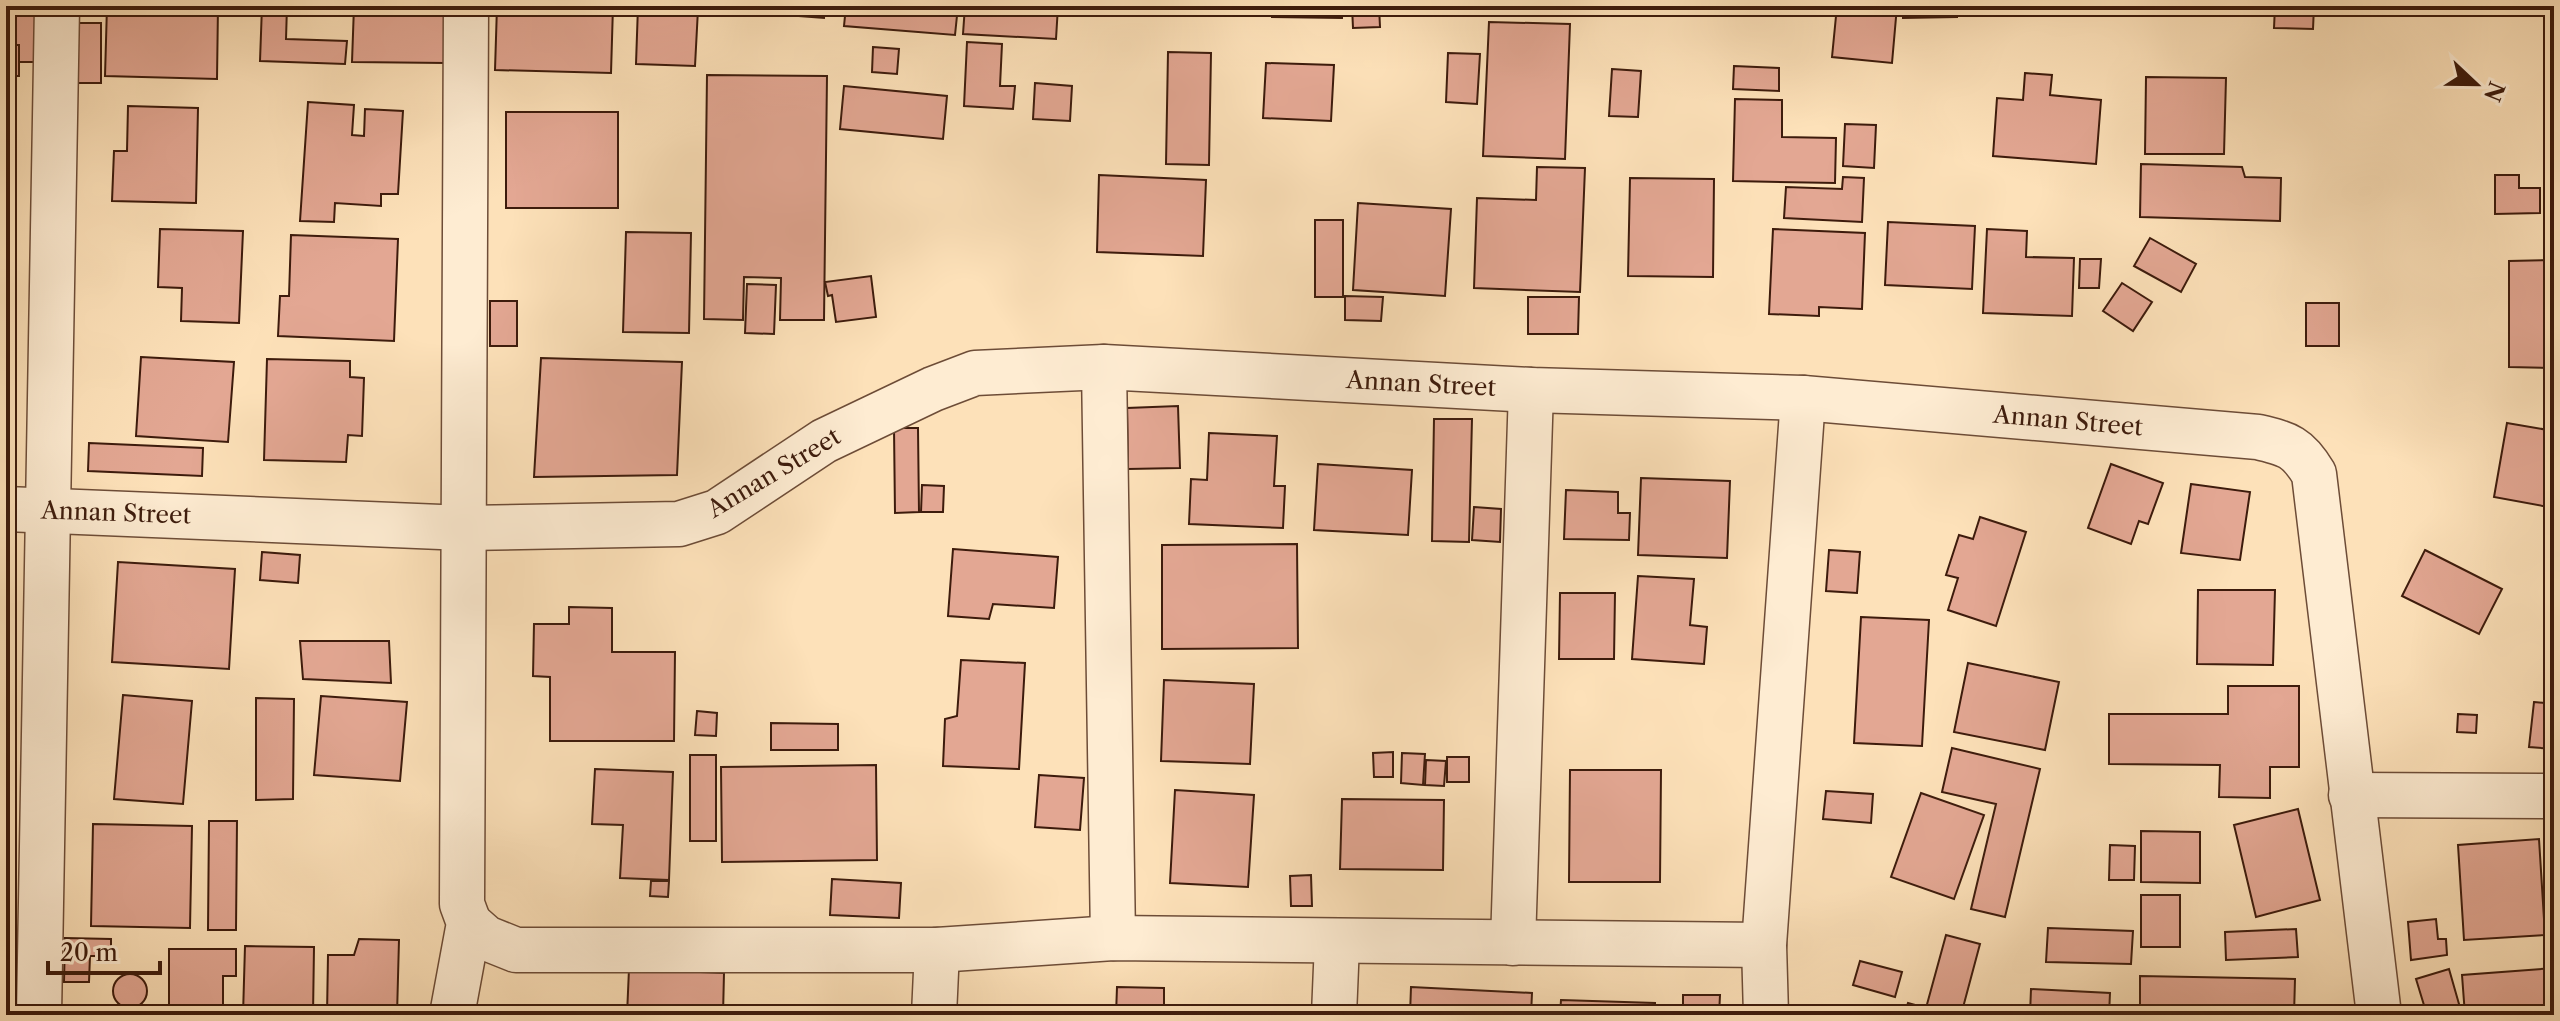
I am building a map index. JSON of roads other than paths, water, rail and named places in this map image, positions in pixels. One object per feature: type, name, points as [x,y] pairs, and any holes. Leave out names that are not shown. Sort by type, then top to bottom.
[{"type":"street","points":[[39,1015],[57,6]]},
{"type":"street","points":[[466,6],[462,904],[469,923],[486,938],[516,950],[937,950],[1113,938],[1337,943],[1764,945]]},
{"type":"street","points":[[1104,367],[1113,938]]},
{"type":"street","name":"Annan Street","points":[[6,509],[465,528],[679,524],[717,512],[824,441],[933,389],[975,373],[1104,367],[1531,390],[1803,398],[2258,437],[2280,442],[2303,455],[2314,474],[2379,1015]]},
{"type":"street","points":[[1513,943],[1531,390]]},
{"type":"street","points":[[1766,1015],[1764,945],[1803,398]]},
{"type":"street","points":[[2351,795],[2554,796]]},
{"type":"street","points":[[452,1015],[469,923]]},
{"type":"street","points":[[1334,1015],[1337,943]]},
{"type":"street","points":[[934,1015],[937,950]]}]
